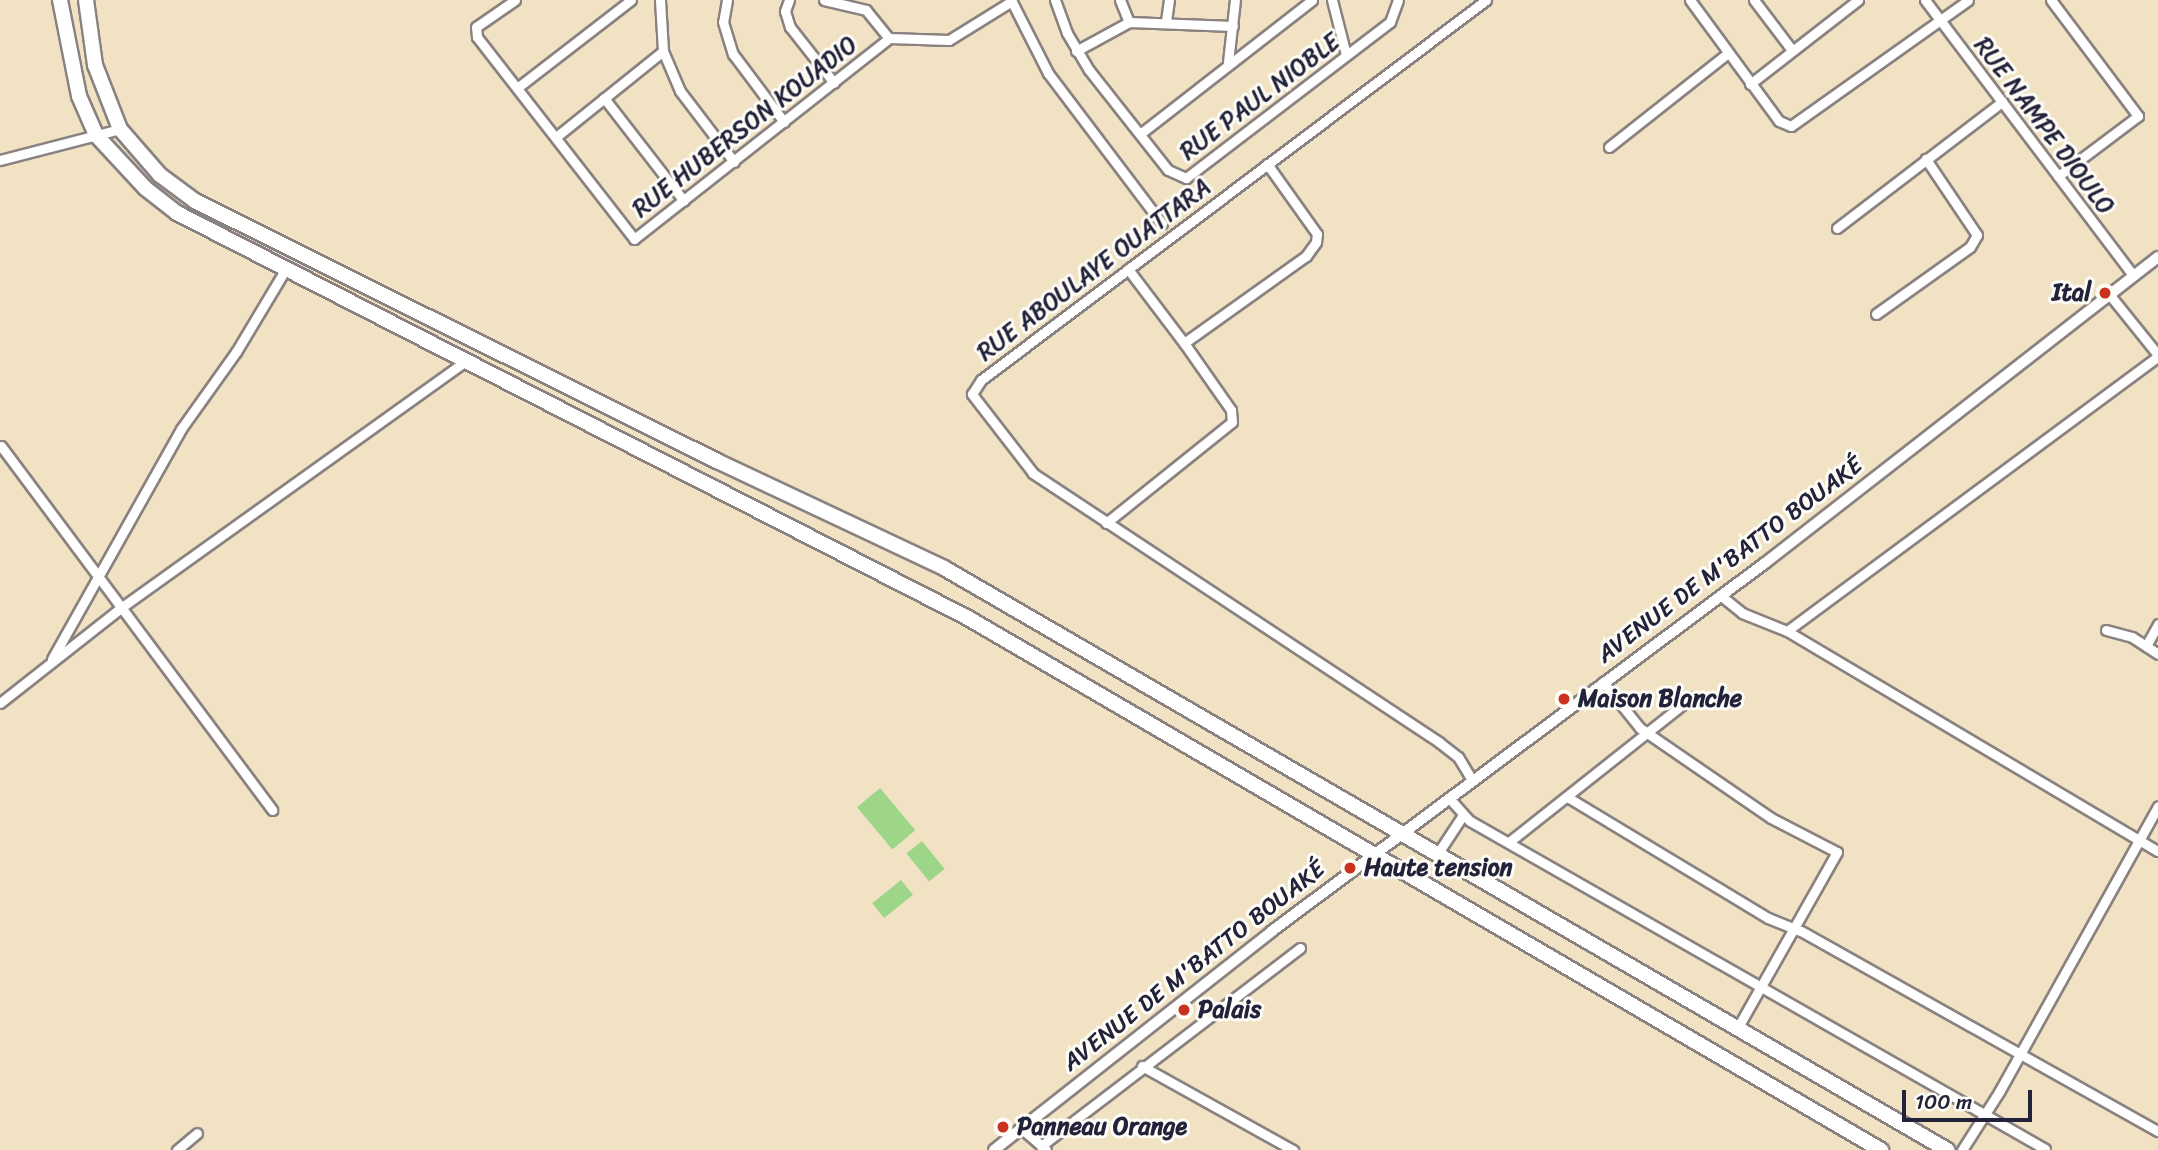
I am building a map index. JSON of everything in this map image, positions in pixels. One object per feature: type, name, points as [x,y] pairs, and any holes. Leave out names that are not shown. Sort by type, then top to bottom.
[{"type":"highway","points":[[60,0],[79,96],[96,135],[145,188],[177,213],[968,618],[1881,1150]]},
{"type":"highway","points":[[86,0],[95,65],[120,129],[160,175],[195,201],[717,461],[944,568],[1399,835],[1947,1150]]},
{"type":"street","name":"RUE HUBERSON KOUADIO","points":[[515,0],[476,27],[477,37],[635,239],[889,38],[949,40],[1011,1]]},
{"type":"street","points":[[517,88],[631,0]]},
{"type":"street","points":[[660,0],[663,51],[680,91],[734,162]]},
{"type":"street","points":[[727,0],[723,22],[733,54],[783,122]]},
{"type":"street","points":[[789,0],[785,10],[790,27],[834,83]]},
{"type":"street","points":[[824,0],[866,10],[889,38]]},
{"type":"street","points":[[866,10],[872,0]]},
{"type":"street","points":[[1055,0],[1076,51],[1140,134],[1228,62],[1312,0]]},
{"type":"street","points":[[1119,0],[1129,22]]},
{"type":"street","points":[[1167,21],[1169,0]]},
{"type":"street","points":[[1228,62],[1235,0]]},
{"type":"street","points":[[1332,0],[1346,55]]},
{"type":"street","name":"RUE PAUL NIOBLE","points":[[1140,134],[1168,170],[1186,178],[1390,22],[1398,0]]},
{"type":"street","name":"RUE ABOULAYE OUATTARA","points":[[1472,780],[1458,757],[1439,743],[1033,473],[972,394],[981,380],[1486,0]]},
{"type":"street","points":[[1690,0],[1779,121],[1791,127],[1968,0]]},
{"type":"street","points":[[1770,0],[1757,4],[1792,50]]},
{"type":"street","points":[[1750,83],[1858,0]]},
{"type":"street","name":"RUE NAMPE DIOULO","points":[[1925,0],[2133,275]]},
{"type":"street","points":[[2051,0],[2138,116],[2058,176]]},
{"type":"street","points":[[1011,1],[1048,73],[1162,224]]},
{"type":"street","points":[[1076,51],[1129,22],[1167,21],[1233,26]]},
{"type":"street","points":[[556,137],[663,51]]},
{"type":"street","points":[[1609,147],[1728,53]]},
{"type":"street","points":[[604,98],[684,201]]},
{"type":"street","points":[[1837,228],[2001,102]]},
{"type":"street","points":[[0,160],[120,129]]},
{"type":"street","points":[[1876,314],[1970,247],[1977,235],[1926,159]]},
{"type":"street","points":[[1185,343],[1306,256],[1316,242],[1317,234],[1267,164]]},
{"type":"street","name":"AVENUE DE M'BATTO BOUAKÉ","points":[[994,1150],[1372,855],[1720,595],[2158,257]]},
{"type":"street","points":[[50,663],[181,429],[236,352],[285,270]]},
{"type":"street","points":[[1106,523],[1232,422],[1231,410],[1185,343],[1128,270]]},
{"type":"street","points":[[1787,631],[2158,355],[2109,295]]},
{"type":"street","points":[[0,703],[122,607],[464,362]]},
{"type":"street","points":[[1,446],[272,810]]},
{"type":"street","points":[[1720,595],[1742,613],[1787,631],[2158,851]]},
{"type":"street","points":[[2146,646],[2158,624]]},
{"type":"street","points":[[2106,630],[2146,646],[2158,654]]},
{"type":"street","points":[[1603,682],[1648,733],[1771,818],[1836,852],[1737,1029]]},
{"type":"street","points":[[1509,842],[1569,798],[1692,697]]},
{"type":"street","points":[[1449,798],[1463,816],[1761,990],[2045,1149]]},
{"type":"street","points":[[1569,798],[1768,918],[1794,928],[1866,971],[2020,1050],[2058,1077],[2158,1131]]},
{"type":"street","points":[[1962,1150],[2158,806]]},
{"type":"street","points":[[1436,856],[1463,816]]},
{"type":"street","points":[[1021,1128],[1043,1148],[1142,1066],[1300,948]]},
{"type":"street","points":[[1142,1066],[1293,1150]]},
{"type":"street","points":[[177,1150],[197,1133]]},
{"type":"green space","points":[[880,788],[915,830],[892,849],[857,807]]},
{"type":"green space","points":[[922,841],[945,869],[929,882],[906,854]]},
{"type":"green space","points":[[901,880],[913,895],[884,918],[872,903]]},
{"type":"place","name":"Ital","points":[[2105,293]]},
{"type":"place","name":"Maison Blanche","points":[[1564,699]]},
{"type":"place","name":"Haute tension","points":[[1350,868]]},
{"type":"place","name":"Palais","points":[[1184,1010]]},
{"type":"place","name":"Panneau Orange","points":[[1003,1127]]}]
